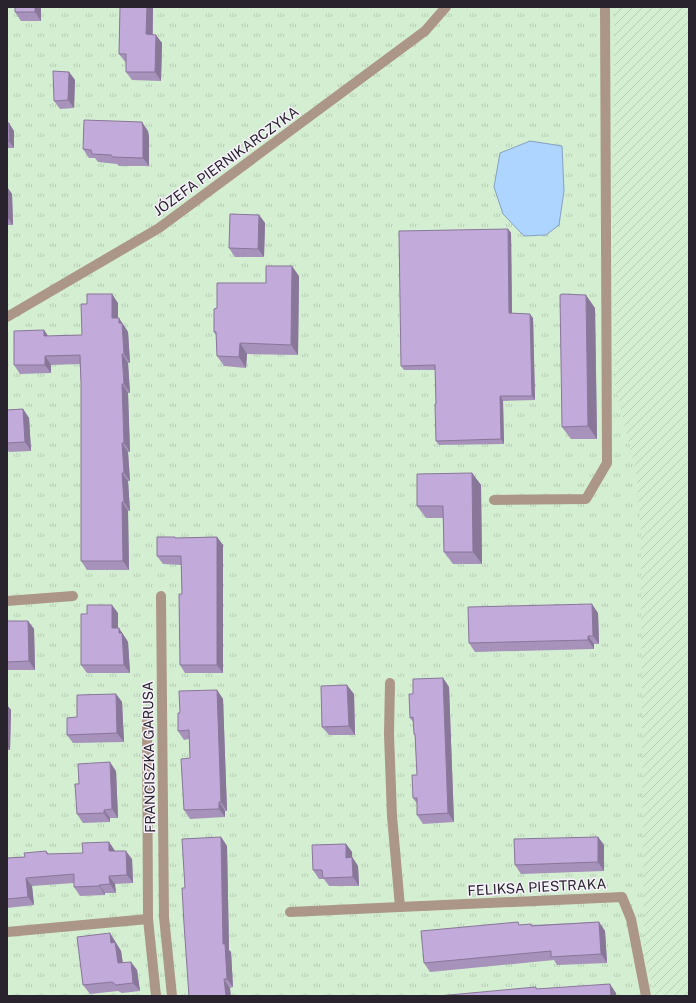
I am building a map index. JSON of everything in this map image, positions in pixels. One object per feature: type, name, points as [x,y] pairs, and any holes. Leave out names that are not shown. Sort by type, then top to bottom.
[{"type":"street","name":"JÓZEFA PIERNIKARCZYKA","points":[[7,317],[159,228],[425,31],[446,7]]},
{"type":"street","points":[[494,500],[586,500],[607,463],[605,7]]},
{"type":"street","points":[[7,601],[73,596]]},
{"type":"street","name":"FRANCISZKA GARUSA","points":[[161,596],[164,917],[172,996]]},
{"type":"street","points":[[390,683],[389,734],[392,816],[400,907]]},
{"type":"street","name":"FRANCISZKA GARUSA","points":[[147,714],[148,919],[156,996]]},
{"type":"street","name":"FELIKSA PIESTRAKA","points":[[290,912],[622,897],[631,919],[646,996]]},
{"type":"street","points":[[7,932],[164,917]]},
{"type":"green space","points":[[7,7],[689,7],[689,996],[7,996]]},
{"type":"green space","points":[[615,7],[689,7],[689,996],[655,996],[644,953],[641,531],[636,471],[615,386],[612,210]]},
{"type":"water","points":[[530,141],[562,146],[564,191],[559,225],[546,235],[524,236],[503,214],[494,187],[500,153]]},
{"type":"building","points":[[15,7],[35,7],[35,12],[15,12]]},
{"type":"building","points":[[120,7],[147,7],[146,34],[156,35],[155,72],[126,72],[126,54],[119,54]]},
{"type":"building","points":[[53,71],[69,72],[68,100],[54,101]]},
{"type":"building","points":[[84,120],[142,122],[143,158],[113,157],[111,155],[92,154],[91,150],[83,149]]},
{"type":"building","points":[[7,123],[9,123],[9,141],[7,141]]},
{"type":"building","points":[[230,214],[259,215],[258,249],[229,248]]},
{"type":"building","points":[[508,229],[509,313],[530,314],[532,396],[500,396],[501,439],[436,441],[435,365],[401,366],[399,231]]},
{"type":"building","points":[[266,266],[292,266],[291,345],[240,343],[239,357],[217,356],[216,332],[214,332],[214,309],[217,308],[217,283],[266,283]]},
{"type":"building","points":[[87,294],[112,294],[112,318],[119,318],[119,323],[122,323],[124,354],[122,354],[124,384],[122,384],[124,443],[122,443],[124,473],[122,473],[124,502],[122,502],[123,561],[81,561],[80,355],[45,356],[45,365],[14,365],[14,331],[44,330],[44,336],[82,335],[81,304],[87,304]]},
{"type":"building","points":[[560,295],[586,295],[588,426],[562,427]]},
{"type":"building","points":[[23,409],[25,442],[7,443],[7,410]]},
{"type":"building","points":[[472,473],[473,552],[444,552],[443,506],[417,506],[417,474]]},
{"type":"building","points":[[157,537],[217,537],[217,665],[180,665],[179,594],[182,594],[181,556],[157,556]]},
{"type":"building","points":[[592,604],[593,636],[588,636],[588,640],[469,643],[468,607]]},
{"type":"building","points":[[87,605],[112,605],[112,628],[119,628],[119,633],[122,633],[124,665],[81,665],[81,614],[87,614]]},
{"type":"building","points":[[7,621],[28,621],[29,661],[7,662]]},
{"type":"building","points":[[443,678],[448,813],[417,815],[417,798],[413,798],[412,775],[417,775],[415,734],[413,717],[410,718],[409,694],[413,694],[413,679]]},
{"type":"building","points":[[347,685],[349,726],[322,727],[321,686]]},
{"type":"building","points":[[217,690],[221,802],[219,802],[219,809],[184,810],[181,759],[190,758],[189,730],[178,731],[178,713],[180,713],[179,691]]},
{"type":"building","points":[[116,694],[117,733],[67,735],[67,718],[77,717],[77,695]]},
{"type":"building","points":[[110,762],[112,809],[104,810],[104,813],[77,814],[75,784],[79,784],[78,764]]},
{"type":"building","points":[[221,837],[223,944],[225,944],[227,979],[224,979],[226,996],[189,996],[182,888],[185,888],[182,839]]},
{"type":"building","points":[[598,837],[598,862],[515,865],[514,839]]},
{"type":"building","points":[[109,842],[109,851],[126,851],[127,875],[109,876],[110,884],[74,887],[74,874],[26,878],[28,897],[7,899],[7,858],[25,857],[24,853],[46,851],[47,854],[83,853],[82,843]]},
{"type":"building","points":[[346,844],[346,858],[352,857],[353,877],[323,878],[322,870],[313,870],[312,845]]},
{"type":"building","points":[[518,922],[519,925],[531,924],[531,926],[599,922],[601,954],[551,957],[551,951],[424,963],[421,931]]},
{"type":"building","points":[[110,933],[111,943],[115,942],[118,963],[131,962],[133,983],[116,985],[112,982],[83,985],[77,937]]},
{"type":"building","points":[[610,984],[611,996],[438,996],[536,987],[536,989]]}]
